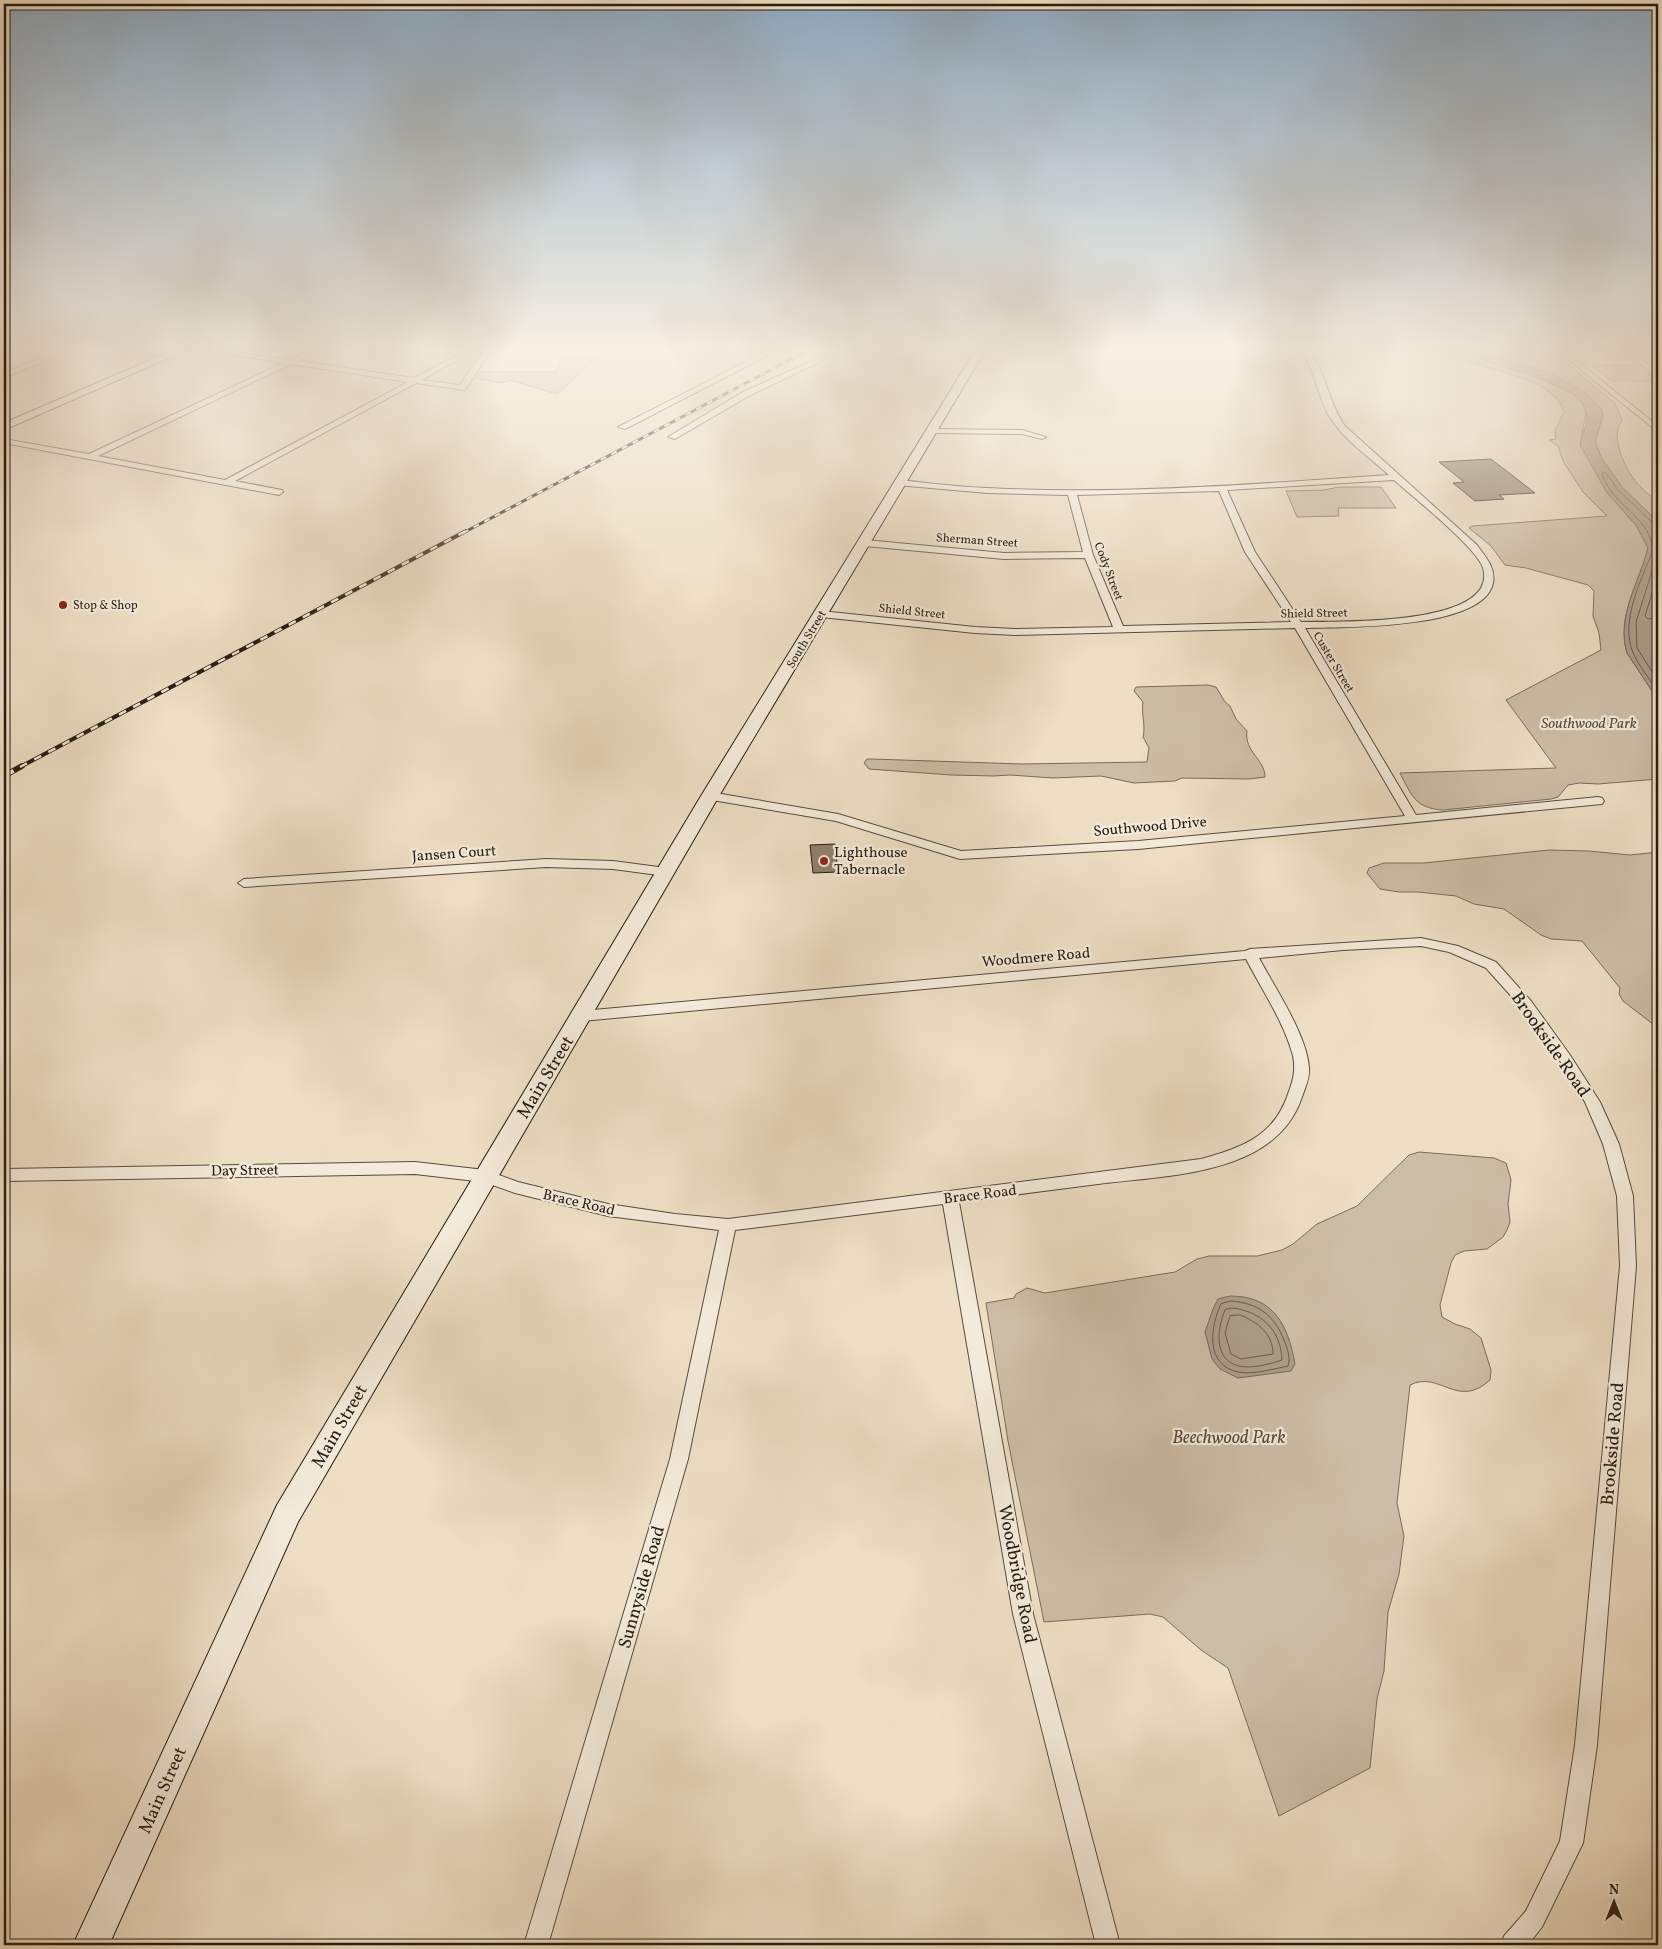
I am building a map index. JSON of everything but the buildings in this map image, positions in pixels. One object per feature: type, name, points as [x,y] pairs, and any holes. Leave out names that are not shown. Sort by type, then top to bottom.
[{"type":"street","points":[[90,457],[126,440]]},
{"type":"street","points":[[227,482],[305,440]]},
{"type":"street","name":"South Street","points":[[631,930],[710,796],[926,440]]},
{"type":"street","name":"Shield Street","points":[[821,614],[975,630],[1015,632],[1298,626],[1387,623],[1424,619],[1457,611],[1480,597],[1487,587],[1489,574],[1485,559],[1355,440]]},
{"type":"street","points":[[4,441],[279,492]]},
{"type":"street","points":[[900,483],[993,491],[1072,492],[1222,489],[1396,477]]},
{"type":"street","name":"Custer Street","points":[[1222,489],[1250,552],[1298,626],[1413,819]]},
{"type":"street","name":"Cody Street","points":[[1072,492],[1088,555],[1119,629]]},
{"type":"street","name":"Sherman Street","points":[[865,543],[1004,556],[1088,555]]},
{"type":"street","name":"Southwood Drive","points":[[710,796],[838,818],[960,855],[1138,845],[1598,801]]},
{"type":"street","name":"Jansen Court","points":[[244,883],[546,863],[613,865],[666,872]]},
{"type":"street","name":"Main Street","points":[[91,1945],[287,1514],[631,930]]},
{"type":"street","name":"Woodmere Road","points":[[582,1016],[1250,953],[1421,942],[1453,949],[1491,965]]},
{"type":"street","name":"Brace Road","points":[[485,1176],[515,1187],[608,1210],[728,1225],[1200,1166],[1243,1153],[1277,1130],[1294,1105],[1302,1069],[1294,1040],[1250,953]]},
{"type":"street","name":"Brookside Road","points":[[1491,965],[1526,1004],[1565,1058],[1592,1102],[1611,1144],[1625,1196],[1628,1266],[1586,1745],[1571,1843],[1534,1919],[1513,1945]]},
{"type":"street","name":"Day Street","points":[[4,1174],[416,1168],[485,1176]]},
{"type":"street","name":"Woodbridge Road","points":[[950,1198],[1023,1614],[1108,1945]]},
{"type":"street","name":"Sunnyside Road","points":[[536,1945],[679,1459],[728,1225]]},
{"type":"green space","name":"Southwood Park","points":[[1549,440],[1581,440],[1580,445],[1628,517],[1636,525],[1648,548],[1626,613],[1624,640],[1627,653],[1658,700],[1658,779],[1568,785],[1558,797],[1551,799],[1443,810],[1426,807],[1411,794],[1400,773],[1556,768],[1506,700],[1601,650],[1599,633],[1593,616],[1594,591],[1588,585],[1526,568],[1505,565],[1491,546],[1469,528],[1472,526],[1607,516],[1583,492],[1563,461],[1558,446]]},
{"type":"green space","points":[[1618,440],[1621,454],[1630,473],[1642,489],[1658,500],[1658,522],[1622,487],[1602,459],[1595,441]]},
{"type":"green space","points":[[1339,487],[1381,487],[1396,508],[1338,508],[1339,516],[1297,517],[1286,491],[1324,490]]},
{"type":"green space","points":[[1208,685],[1216,687],[1225,702],[1230,706],[1236,719],[1247,731],[1249,745],[1262,765],[1265,777],[1249,779],[1182,778],[1175,781],[1134,783],[1101,776],[1053,778],[1010,775],[951,775],[869,769],[864,763],[867,759],[1022,764],[1147,762],[1149,748],[1143,737],[1143,702],[1134,691],[1136,687]]},
{"type":"green space","points":[[1549,850],[1630,855],[1658,852],[1658,1028],[1623,1001],[1619,994],[1620,988],[1582,941],[1551,939],[1541,935],[1504,909],[1474,904],[1456,896],[1380,889],[1367,873],[1369,868],[1384,863],[1424,863]]},
{"type":"green space","name":"Beechwood Park","points":[[1419,1152],[1494,1158],[1506,1163],[1511,1180],[1508,1204],[1510,1222],[1507,1230],[1503,1237],[1487,1249],[1464,1251],[1455,1255],[1451,1263],[1440,1305],[1442,1317],[1470,1329],[1481,1338],[1491,1370],[1490,1380],[1478,1388],[1468,1391],[1458,1391],[1431,1382],[1410,1385],[1397,1503],[1404,1536],[1399,1574],[1388,1612],[1384,1671],[1377,1699],[1370,1768],[1279,1816],[1228,1668],[1201,1650],[1163,1617],[1150,1614],[1044,1622],[1008,1441],[986,1303],[1014,1298],[1016,1294],[1027,1288],[1045,1293],[1175,1272],[1197,1259],[1209,1256],[1257,1256],[1282,1250],[1293,1244],[1317,1224],[1357,1206],[1409,1155]]},
{"type":"water","points":[[1581,440],[1595,440],[1602,459],[1622,487],[1658,522],[1658,623],[1656,637],[1658,700],[1627,653],[1624,639],[1630,599],[1648,548],[1636,525],[1607,493],[1580,445]]},
{"type":"water","points":[[1230,1296],[1245,1297],[1258,1301],[1276,1315],[1283,1325],[1292,1350],[1295,1364],[1291,1371],[1238,1378],[1220,1369],[1212,1359],[1205,1332],[1218,1299]]},
{"type":"railway","points":[[463,533],[638,440]]},
{"type":"railway","points":[[20,767],[466,531]]},
{"type":"railway","points":[[4,776],[22,766]]},
{"type":"place","name":"Stop & Shop","points":[[63,605]]},
{"type":"place","name":"Lighthouse Tabernacle","points":[[824,861]]}]
